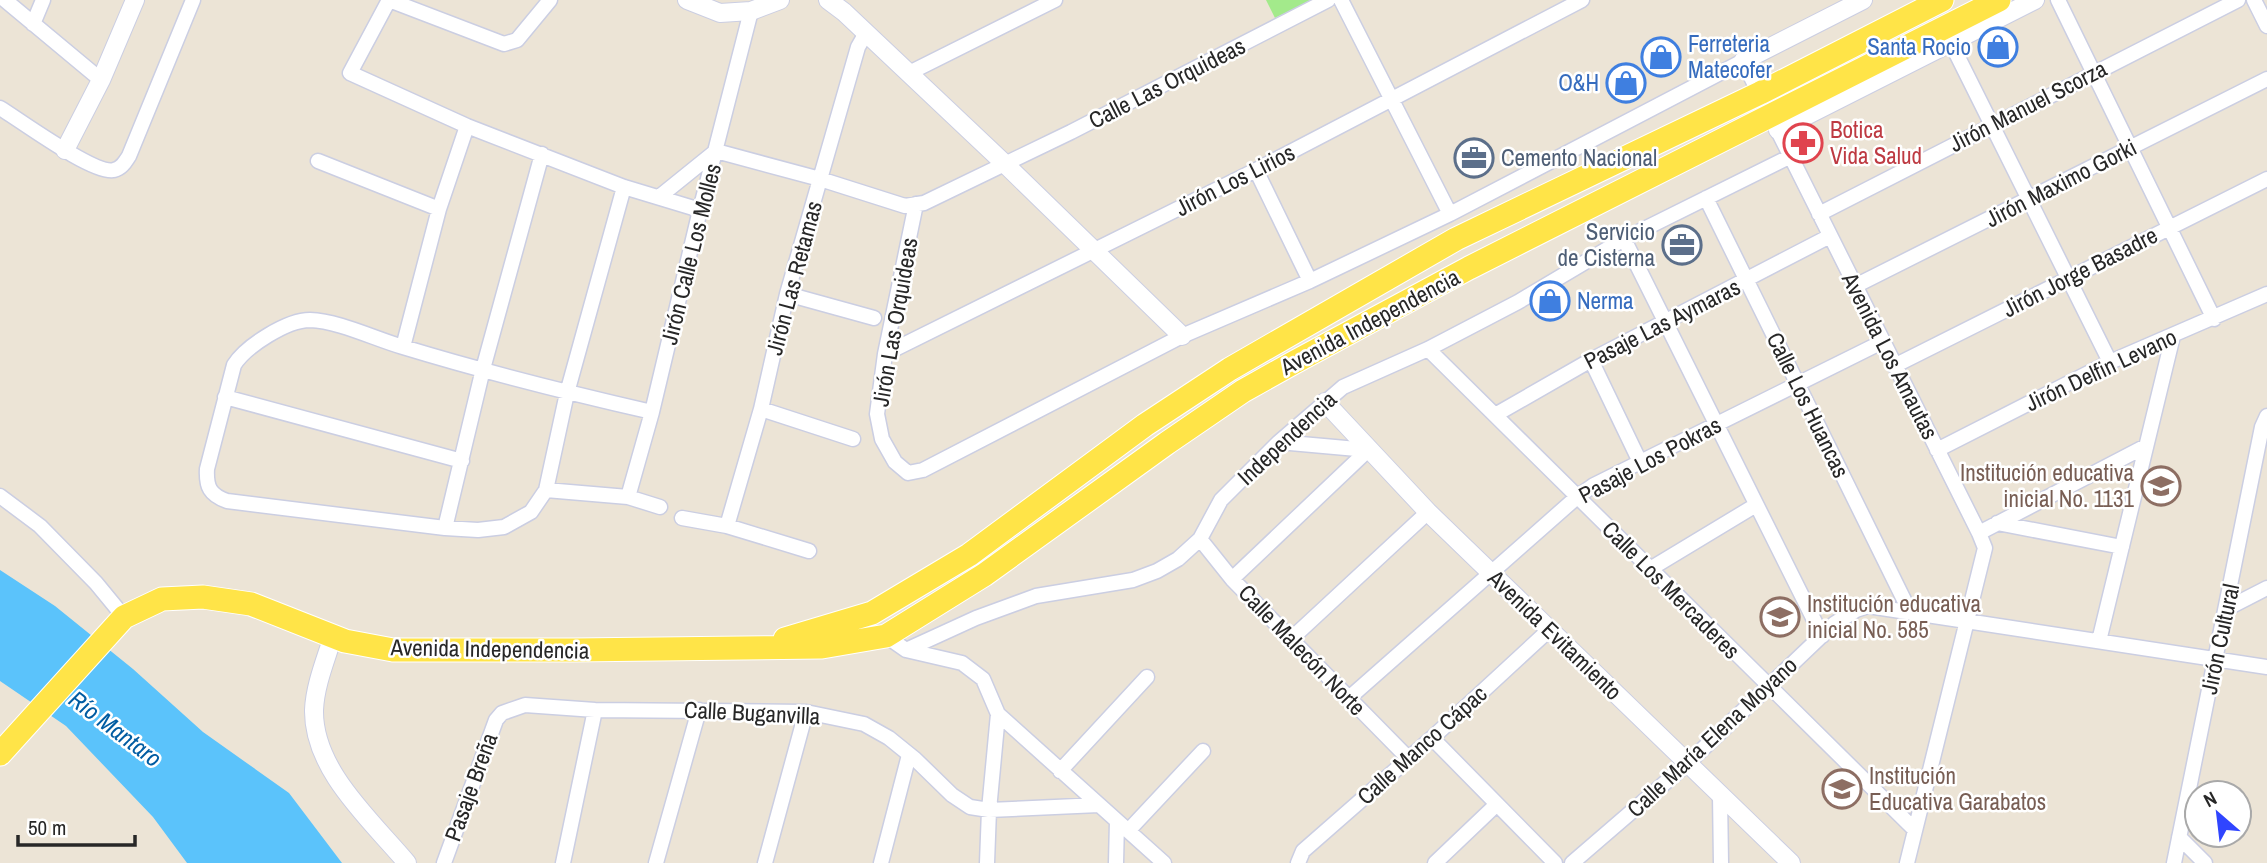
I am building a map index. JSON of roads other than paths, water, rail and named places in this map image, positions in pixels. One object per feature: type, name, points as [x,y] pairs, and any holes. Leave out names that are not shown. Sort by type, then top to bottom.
[{"type":"main road","name":"Avenida Independencia","points":[[758,647],[872,613],[969,555],[1145,425],[1280,339],[1457,239],[1760,93],[1942,0]]},
{"type":"main road","name":"Avenida Independencia","points":[[119,622],[162,599],[204,597],[251,604],[345,641],[393,650],[822,647],[886,636],[984,575],[1243,391],[1469,268],[1774,123],[1947,35],[1966,7],[1999,0]]},
{"type":"main road","points":[[0,754],[119,622]]},
{"type":"street","points":[[5,0],[101,80]]},
{"type":"street","points":[[33,24],[43,0]]},
{"type":"street","points":[[65,150],[101,80],[135,0]]},
{"type":"street","points":[[0,108],[101,170],[113,170],[123,165],[193,0]]},
{"type":"street","points":[[550,0],[517,40],[504,44],[389,0],[350,73],[467,126],[624,187],[700,210]]},
{"type":"street","points":[[687,0],[720,13],[751,11],[780,0]]},
{"type":"street","points":[[828,0],[1005,164],[1182,337],[1310,281],[1450,214],[1863,0]]},
{"type":"street","points":[[909,73],[1055,0]]},
{"type":"street","name":"Calle Las Orquideas","points":[[1005,164],[1328,0]]},
{"type":"street","points":[[1341,0],[1450,214]]},
{"type":"street","name":"Jirón Los Lirios","points":[[885,354],[1256,170],[1582,0]]},
{"type":"street","name":"Avenida Independencia","points":[[1947,35],[2035,0]]},
{"type":"street","points":[[2058,0],[2214,319]]},
{"type":"street","name":"Jirón Manuel Scorza","points":[[1819,214],[2238,0]]},
{"type":"street","points":[[2254,0],[2267,26]]},
{"type":"street","name":"Jirón Calle Los Molles","points":[[628,497],[652,412],[751,11]]},
{"type":"street","name":"Jirón Las Retamas","points":[[727,526],[761,409],[787,295],[858,47],[866,33]]},
{"type":"street","points":[[1947,35],[2110,362]]},
{"type":"street","name":"Avenida Los Amautas","points":[[1743,61],[1979,533],[1984,548],[1907,863]]},
{"type":"street","name":"Jirón Maximo Gorki","points":[[1855,286],[2267,79]]},
{"type":"street","points":[[404,347],[439,209],[467,126]]},
{"type":"street","points":[[659,197],[716,151]]},
{"type":"street","name":"Jirón Las Orquideas","points":[[716,151],[820,179],[905,206],[916,204],[885,354],[877,414],[882,439],[895,462],[908,473],[923,470],[1182,337]]},
{"type":"street","points":[[445,528],[483,369],[542,154]]},
{"type":"street","name":"Independencia","points":[[906,650],[976,618],[1036,596],[1133,580],[1157,571],[1178,559],[1199,539],[1221,500],[1279,442],[1343,387],[1428,349],[1518,302],[1624,239],[1791,156]]},
{"type":"street","points":[[318,161],[342,168],[439,209]]},
{"type":"street","points":[[916,204],[924,203],[1005,164]]},
{"type":"street","points":[[1256,170],[1310,281]]},
{"type":"street","name":"Jirón Jorge Basadre","points":[[1894,366],[2267,179]]},
{"type":"street","points":[[624,187],[567,393],[545,490],[531,512],[504,527],[478,530],[445,528],[227,500],[216,497],[209,490],[206,481],[234,365],[242,353],[283,327],[296,322],[325,322],[567,393],[652,412]]},
{"type":"street","name":"Calle Los Huancas","points":[[1706,198],[1910,612]]},
{"type":"street","name":"Pasaje Las Aymaras","points":[[1495,415],[1591,360],[1830,236]]},
{"type":"street","points":[[1624,239],[1822,636]]},
{"type":"street","name":"Jirón Delfin Levano","points":[[1937,450],[2110,362],[2267,294]]},
{"type":"street","points":[[787,295],[874,318]]},
{"type":"street","points":[[2099,641],[2173,336]]},
{"type":"street","name":"Pasaje Los Pokras","points":[[1349,698],[1594,485],[1882,342]]},
{"type":"street","name":"Calle Los Mercaderes","points":[[1428,349],[1915,830]]},
{"type":"street","points":[[1591,360],[1640,462]]},
{"type":"street","points":[[225,397],[462,461]]},
{"type":"street","name":"Avenida Evitamiento","points":[[1325,402],[1428,512],[1791,863]]},
{"type":"street","points":[[761,409],[853,439]]},
{"type":"street","name":"Jirón Cultural","points":[[2174,863],[2265,427]]},
{"type":"street","points":[[1279,442],[1368,450]]},
{"type":"street","points":[[1979,533],[2146,446]]},
{"type":"street","points":[[1232,579],[1368,450]]},
{"type":"street","points":[[545,490],[628,497],[660,507]]},
{"type":"street","points":[[0,496],[40,526],[96,583],[119,622]]},
{"type":"street","points":[[1650,569],[1756,505]]},
{"type":"street","points":[[1291,639],[1428,512]]},
{"type":"street","points":[[682,518],[727,526],[809,551]]},
{"type":"street","points":[[1997,523],[2122,547]]},
{"type":"street","name":"Calle Malecón Norte","points":[[1199,539],[1232,579],[1408,758]]},
{"type":"street","points":[[2226,609],[2267,588]]},
{"type":"street","name":"Calle María Elena Moyano","points":[[1572,863],[1688,763],[1834,624],[1868,606],[2267,667]]},
{"type":"street","name":"Calle Manco Cápac","points":[[1298,862],[1303,851],[1549,630]]},
{"type":"street","points":[[333,636],[314,709],[319,744],[333,776],[407,863]]},
{"type":"street","points":[[886,636],[906,650],[962,663],[983,679],[998,714],[1164,863]]},
{"type":"street","points":[[1060,771],[1147,677]]},
{"type":"street","name":"Calle Buganvilla","points":[[502,713],[525,705],[594,710],[806,712],[864,724],[888,738],[952,795],[970,807],[989,810],[1099,804]]},
{"type":"street","points":[[563,863],[594,710]]},
{"type":"street","points":[[656,863],[699,710]]},
{"type":"street","points":[[765,863],[806,712]]},
{"type":"street","name":"Pasaje Breña","points":[[444,863],[491,731],[502,713]]},
{"type":"street","points":[[987,863],[998,714]]},
{"type":"street","points":[[1432,737],[1555,863]]},
{"type":"street","points":[[1128,831],[1203,751]]},
{"type":"street","points":[[881,863],[909,755]]},
{"type":"street","points":[[1720,796],[1721,863]]},
{"type":"street","points":[[1435,863],[1497,804]]},
{"type":"street","points":[[1116,863],[1117,821]]},
{"type":"street","points":[[2179,837],[2205,863]]},
{"type":"water","name":"Río Mantaro","points":[[0,570],[55,606],[133,669],[203,732],[289,793],[342,863],[187,863],[153,817],[66,726],[0,681]]},
{"type":"place","name":"Santa Rocio","points":[[1998,47]]},
{"type":"place","name":"Ferreteria Matecofer","points":[[1661,57]]},
{"type":"place","name":"O&H","points":[[1626,83]]},
{"type":"place","name":"Botica Vida Salud","points":[[1803,143]]},
{"type":"place","name":"Cemento Nacional","points":[[1474,158]]},
{"type":"place","name":"Servicio de Cisterna","points":[[1682,245]]},
{"type":"place","name":"Nerma","points":[[1550,301]]},
{"type":"place","name":"Institución educativa inicial No. 1131","points":[[2161,486]]},
{"type":"place","name":"Institución educativa inicial No. 585","points":[[1780,617]]},
{"type":"place","name":"Institución Educativa Garabatos","points":[[1842,789]]}]
